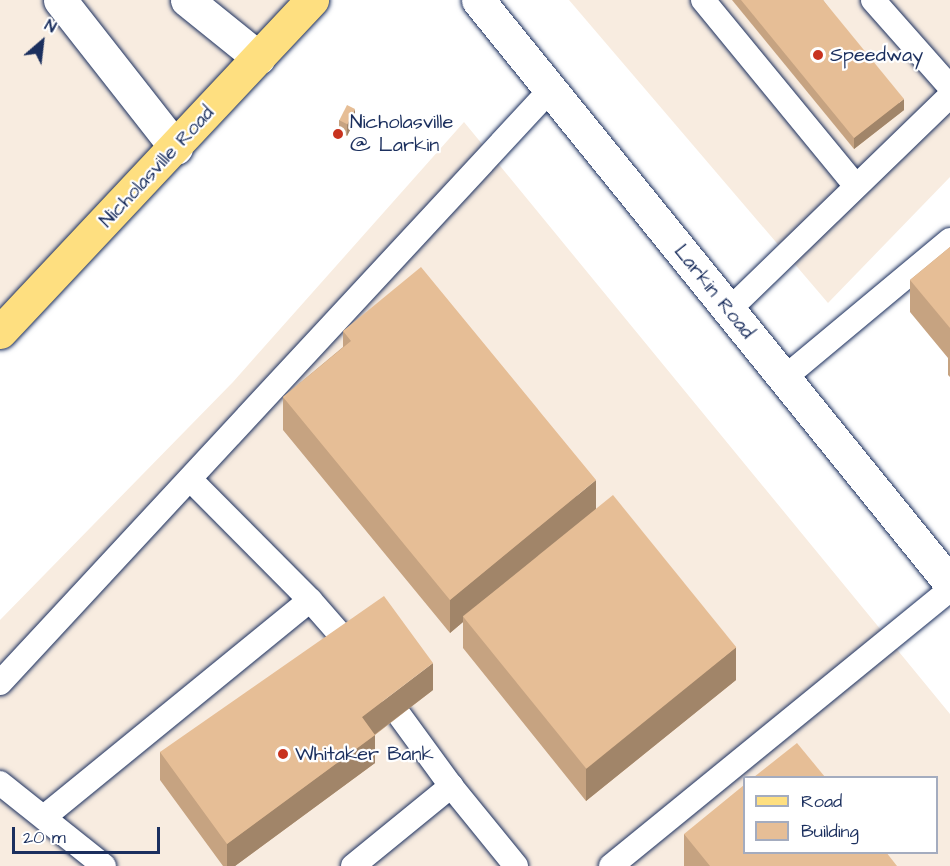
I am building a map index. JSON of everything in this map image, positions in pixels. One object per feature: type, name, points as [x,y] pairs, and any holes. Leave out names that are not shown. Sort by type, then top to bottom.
[{"type":"main road","name":"Nicholasville Road","points":[[0,332],[176,148],[312,0]]},
{"type":"street","points":[[60,0],[176,148]]},
{"type":"street","points":[[187,0],[259,58]]},
{"type":"street","name":"Larkin Road","points":[[478,0],[950,583]]},
{"type":"lane","points":[[704,0],[854,184]]},
{"type":"lane","points":[[873,0],[950,87]]},
{"type":"lane","points":[[0,683],[550,88]]},
{"type":"lane","points":[[729,310],[854,184],[950,96]]},
{"type":"lane","points":[[783,379],[950,240]]},
{"type":"lane","points":[[190,479],[310,600],[352,648]]},
{"type":"lane","points":[[611,866],[950,590]]},
{"type":"lane","points":[[44,817],[310,600]]},
{"type":"lane","points":[[400,716],[451,786],[516,866]]},
{"type":"lane","points":[[0,783],[104,866]]},
{"type":"lane","points":[[353,866],[451,786]]},
{"type":"shaded area","points":[[0,0],[313,0],[0,332]]},
{"type":"shaded area","points":[[569,0],[950,0],[950,177],[828,303]]},
{"type":"shaded area","points":[[464,122],[950,714],[950,866],[0,866],[0,620],[233,382]]},
{"type":"building","name":"Speedway","points":[[741,0],[823,0],[904,99],[854,138]]},
{"type":"building","points":[[347,105],[355,109],[347,124],[339,120]]},
{"type":"building","points":[[950,247],[950,328],[910,280]]},
{"type":"building","points":[[421,267],[596,480],[450,600],[283,397],[351,341],[343,331]]},
{"type":"building","points":[[613,495],[736,647],[586,769],[463,616]]},
{"type":"building","name":"Whitaker Bank","points":[[384,596],[433,663],[362,717],[375,735],[227,844],[160,752]]},
{"type":"building","points":[[797,743],[824,776],[755,776]]},
{"type":"building","points":[[743,786],[743,854],[888,854],[897,866],[710,866],[684,834]]},
{"type":"place","name":"Speedway","points":[[818,55]]},
{"type":"place","name":"Nicholasville @ Larkin","points":[[338,134]]},
{"type":"place","name":"Whitaker Bank","points":[[283,754]]}]
